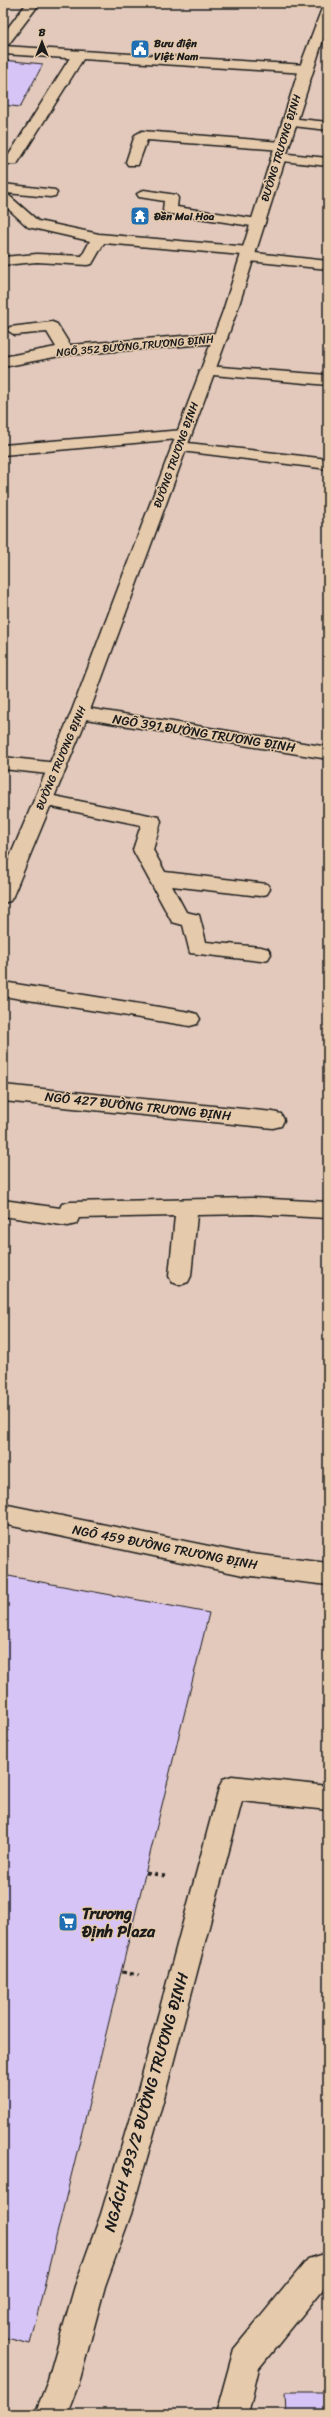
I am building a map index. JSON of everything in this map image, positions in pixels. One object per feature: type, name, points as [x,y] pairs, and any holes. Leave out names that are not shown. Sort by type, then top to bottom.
[{"type":"main road","points":[[3,42],[34,3]]},
{"type":"main road","name":"ĐƯỜNG TRƯƠNG ĐỊNH","points":[[3,896],[80,713],[220,338],[306,69],[325,27],[328,6]]},
{"type":"main road","points":[[3,50],[78,56],[306,69]]},
{"type":"main road","points":[[12,161],[78,56]]},
{"type":"main road","points":[[289,122],[328,126]]},
{"type":"main road","points":[[133,162],[142,135],[280,151],[328,162]]},
{"type":"main road","points":[[3,188],[50,193]]},
{"type":"main road","points":[[144,194],[171,198],[170,210],[258,223]]},
{"type":"main road","points":[[3,196],[34,224],[99,238],[248,254],[328,265]]},
{"type":"main road","points":[[3,261],[36,258],[87,260],[99,238]]},
{"type":"main road","points":[[15,330],[52,327],[65,350]]},
{"type":"main road","name":"NGÕ 352 ĐƯỜNG TRƯƠNG ĐỊNH","points":[[3,362],[65,350],[220,338]]},
{"type":"main road","points":[[207,371],[328,380]]},
{"type":"main road","points":[[3,450],[181,441],[328,464]]},
{"type":"main road","name":"NGÕ 391 ĐƯỜNG TRƯƠNG ĐỊNH","points":[[80,713],[328,754]]},
{"type":"main road","points":[[3,763],[57,770]]},
{"type":"main road","points":[[44,800],[152,822],[143,850],[160,878],[179,917],[192,920],[197,948],[261,954]]},
{"type":"main road","points":[[160,878],[260,889]]},
{"type":"main road","points":[[3,988],[190,1019]]},
{"type":"main road","name":"NGÕ 427 ĐƯỜNG TRƯƠNG ĐỊNH","points":[[3,1093],[273,1120]]},
{"type":"main road","points":[[3,1208],[68,1218],[70,1210],[252,1206],[328,1210]]},
{"type":"main road","points":[[180,1276],[187,1208]]},
{"type":"main road","name":"NGÕ 459 ĐƯỜNG TRƯƠNG ĐỊNH","points":[[3,1514],[243,1564],[328,1574]]},
{"type":"main road","name":"NGÁCH 493/2 ĐƯỜNG TRƯƠNG ĐỊNH","points":[[51,2414],[63,2383],[90,2286],[116,2214],[127,2177],[232,1788],[328,1798]]},
{"type":"main road","points":[[232,2414],[246,2360],[319,2270],[328,2268]]},
{"type":"path","points":[[146,1873],[165,1876]]},
{"type":"path","points":[[122,1972],[141,1975]]},
{"type":"building","points":[[3,60],[43,64],[20,107],[3,105]]},
{"type":"building","name":"Trương Định Plaza","points":[[3,1575],[209,1613],[30,2344],[3,2337]]},
{"type":"building","points":[[285,2392],[328,2392],[328,2414],[286,2414]]},
{"type":"place","name":"Bưu điện Việt Nam","points":[[140,49]]},
{"type":"place","name":"Đền Mai Hoa","points":[[140,216]]},
{"type":"place","name":"Trương Định Plaza","points":[[68,1922]]}]
